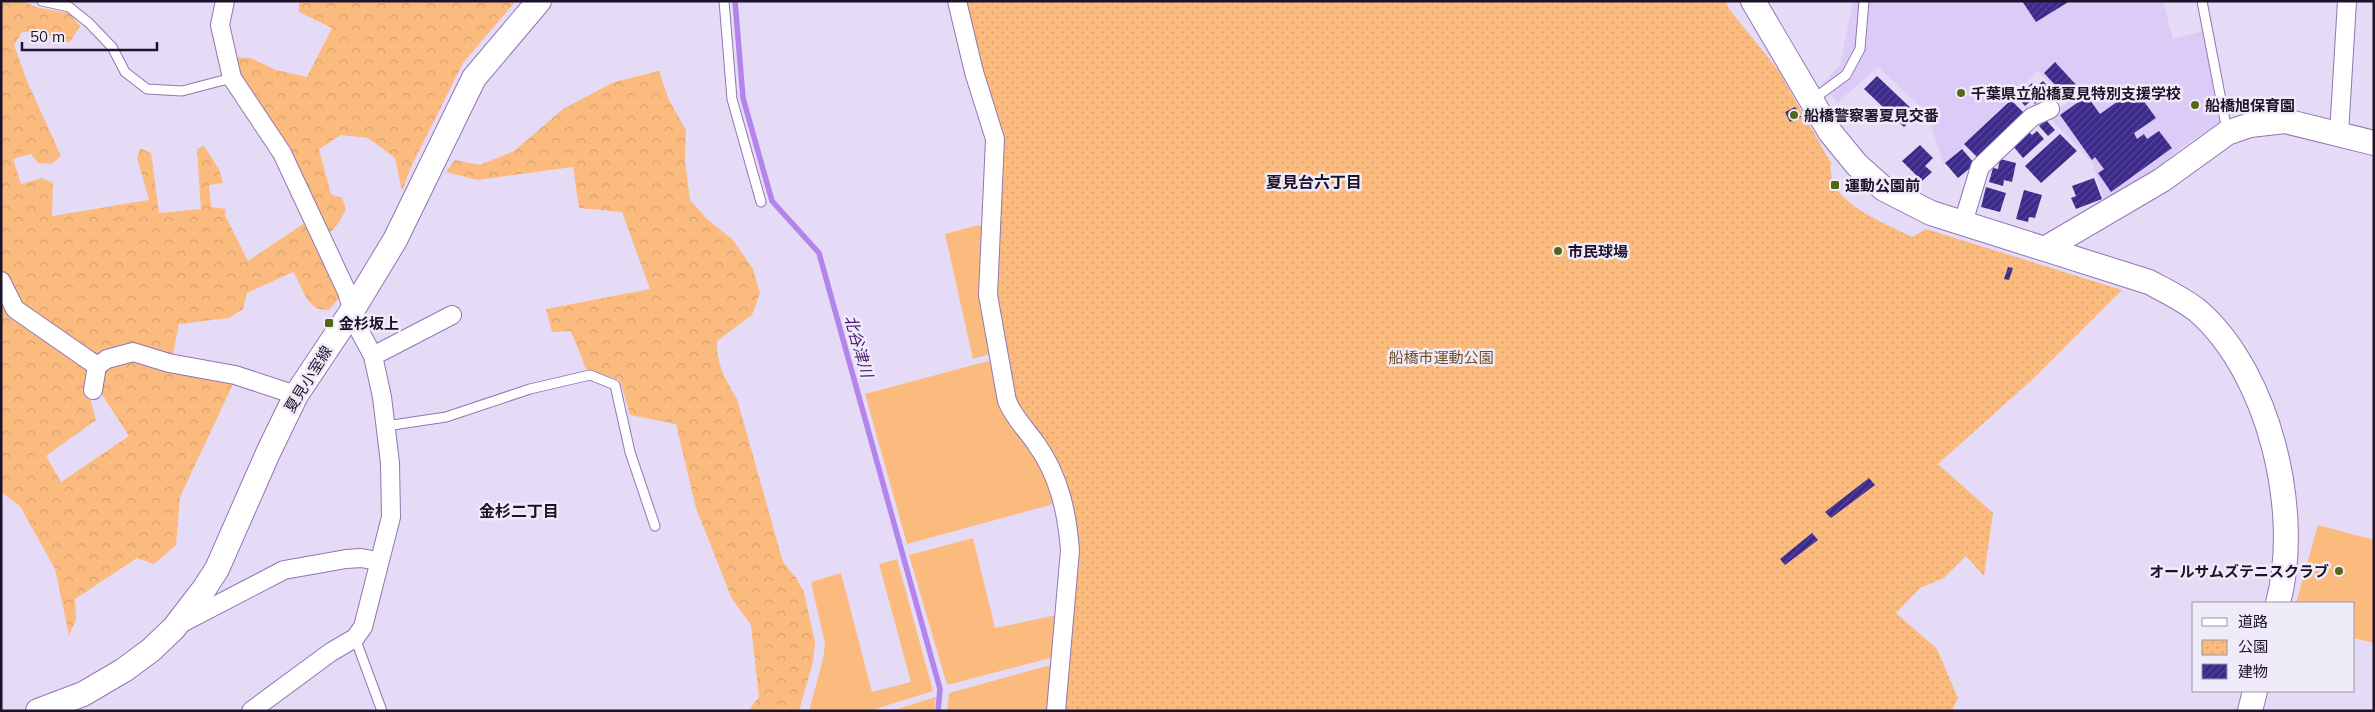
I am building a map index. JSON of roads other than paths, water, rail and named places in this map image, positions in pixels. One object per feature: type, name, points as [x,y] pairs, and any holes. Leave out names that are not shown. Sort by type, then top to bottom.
[{"type":"street","points":[[225,1],[220,25],[232,78],[282,153],[346,292],[358,328],[373,356],[382,397],[392,491],[391,516],[378,561],[363,627],[355,638],[331,652],[251,711]]},
{"type":"street","name":"夏見小室線","points":[[38,711],[73,705],[151,650],[191,608],[216,569],[296,395],[352,311],[396,240],[474,78],[539,1]]},
{"type":"street","points":[[957,1],[974,72],[995,139],[988,295],[1007,401],[1012,413],[1037,444],[1054,471],[1068,526],[1070,550],[1056,711]]},
{"type":"street","points":[[1753,1],[1830,132],[1857,165],[1884,189],[1931,213],[2149,282],[2176,295],[2198,312],[2219,334],[2237,361],[2262,409],[2278,461],[2286,524],[2285,555],[2278,602]]},
{"type":"street","points":[[2339,134],[2347,1]]},
{"type":"street","points":[[1963,223],[1980,167],[2032,117],[2050,109]]},
{"type":"street","points":[[2046,248],[2162,180],[2227,133],[2250,125],[2285,122],[2374,143]]},
{"type":"street","points":[[1,281],[15,309],[97,366]]},
{"type":"street","points":[[373,356],[452,315]]},
{"type":"street","points":[[94,390],[97,366],[107,359],[133,352],[169,363],[235,375],[296,395]]},
{"type":"street","points":[[174,628],[284,570],[346,559],[361,558],[378,561]]},
{"type":"street","points":[[2250,711],[2255,692]]},
{"type":"lane","points":[[42,1],[69,7],[112,47],[125,72],[147,90],[182,91],[232,78]]},
{"type":"lane","points":[[724,1],[732,98],[761,202]]},
{"type":"lane","points":[[1811,101],[1846,75],[1860,49],[1864,1]]},
{"type":"lane","points":[[2202,1],[2227,133]]},
{"type":"lane","points":[[386,426],[446,417],[530,390],[590,375],[615,385],[630,452],[654,526]]},
{"type":"lane","points":[[355,638],[382,711]]},
{"type":"waterway","name":"北谷津川","points":[[735,1],[743,98],[772,201],[819,253],[940,689],[938,711]]},
{"type":"place","name":"千葉県立船橋夏見特別支援学校","points":[[1961,93]]},
{"type":"place","name":"船橋旭保育園","points":[[2195,105]]},
{"type":"place","name":"船橋警察署夏見交番","points":[[1794,115]]},
{"type":"place","name":"運動公園前","points":[[1835,185]]},
{"type":"place","name":"市民球場","points":[[1558,251]]},
{"type":"place","name":"金杉坂上","points":[[329,323]]},
{"type":"place","name":"オールサムズテニスクラブ","points":[[2339,571]]},
{"type":"district","name":"夏見台六丁目","points":[[1314,182]]},
{"type":"district","name":"金杉二丁目","points":[[519,511]]},
{"type":"park label","name":"船橋市運動公園","points":[[1441,357]]}]
